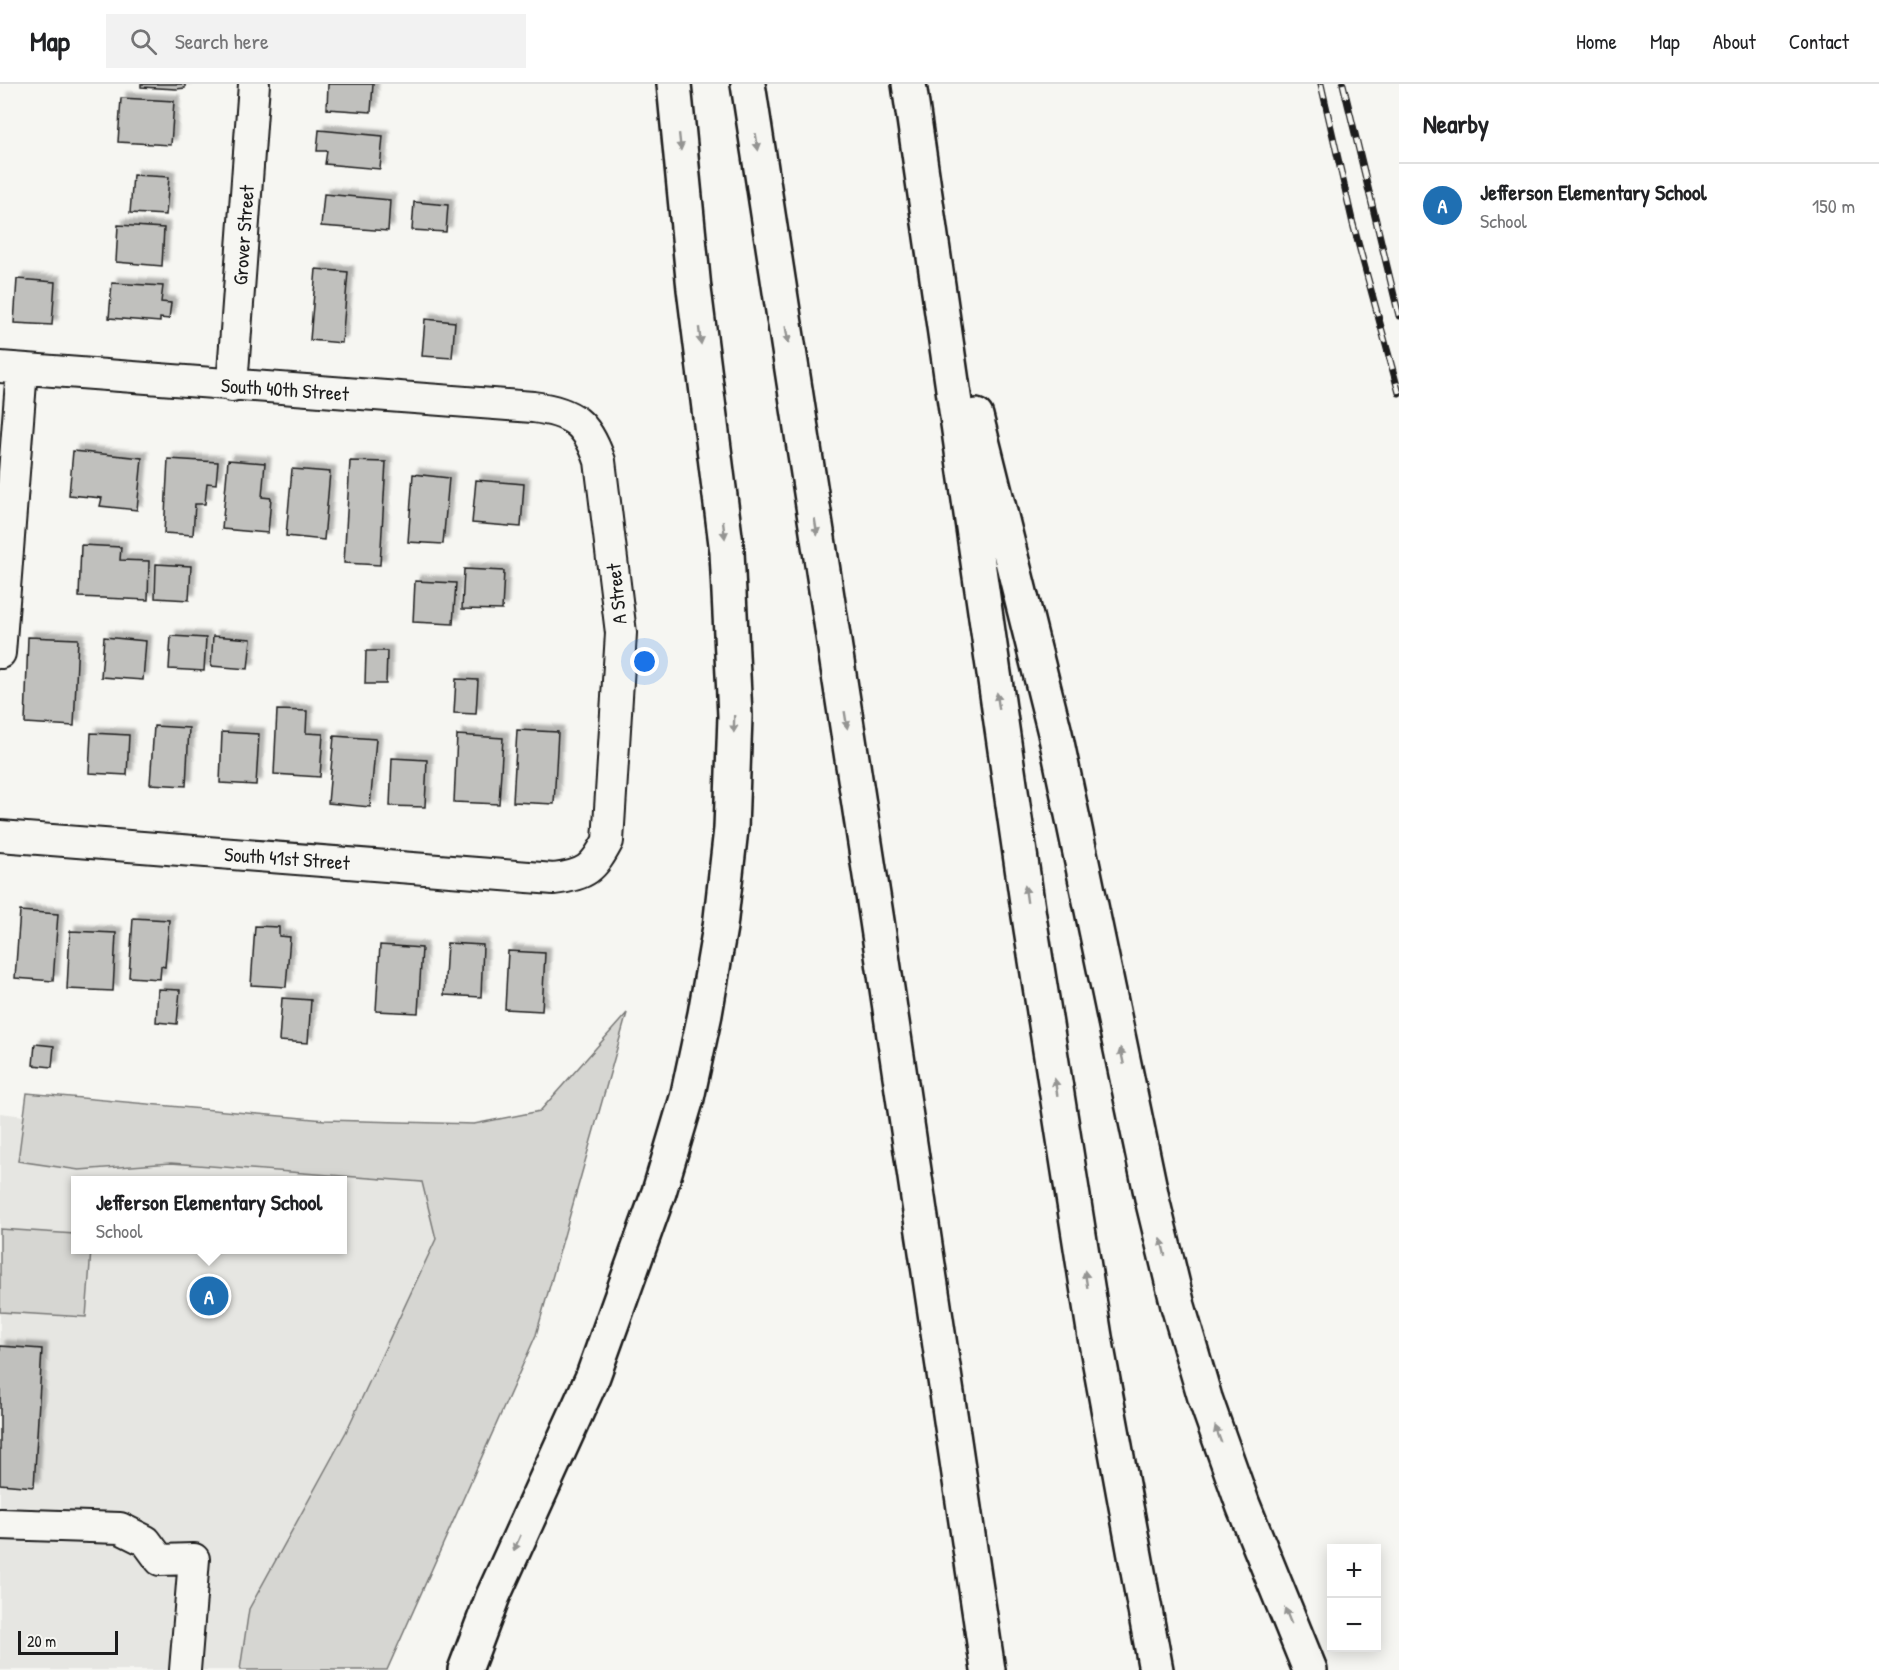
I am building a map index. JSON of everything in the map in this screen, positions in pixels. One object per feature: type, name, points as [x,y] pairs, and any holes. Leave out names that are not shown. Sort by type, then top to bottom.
[{"type":"highway","points":[[465,1670],[493,1596],[593,1376],[659,1192],[687,1098],[720,927],[731,829],[735,716],[727,552],[694,289],[674,84]]},
{"type":"highway","points":[[748,84],[877,921],[988,1670]]},
{"type":"highway","points":[[909,84],[1029,916],[1095,1337],[1156,1670]]},
{"type":"highway","points":[[932,238],[1055,733],[1153,1203],[1178,1306],[1205,1398],[1310,1670]]},
{"type":"highway","points":[[1095,1337],[1136,1670]]},
{"type":"street","name":"Grover Street","points":[[232,386],[254,84]]},
{"type":"street","name":"South 40th Street","points":[[11,368],[232,386],[533,406],[555,409],[570,415]]},
{"type":"street","points":[[0,653],[11,368]]},
{"type":"street","name":"A Street","points":[[570,415],[583,426],[593,441],[600,461],[621,633],[608,842],[596,863],[574,876]]},
{"type":"street","name":"South 41st Street","points":[[0,836],[554,879],[574,876]]},
{"type":"street","points":[[0,1524],[120,1528],[146,1541],[160,1560],[194,1559],[185,1670]]},
{"type":"shaded area","points":[[627,1013],[536,1335],[387,1670],[240,1670],[249,1609],[346,1432],[436,1239],[422,1182],[171,1163],[79,1170],[18,1161],[27,1093],[325,1120],[474,1124],[540,1111]]},
{"type":"shaded area","points":[[0,1113],[471,1170],[261,1670],[0,1670]]},
{"type":"shaded area","points":[[0,1229],[71,1234],[71,1254],[91,1254],[86,1317],[0,1312]]},
{"type":"building","points":[[141,84],[185,84],[185,88],[141,87]]},
{"type":"building","points":[[328,84],[373,84],[371,112],[327,109]]},
{"type":"building","points":[[121,98],[174,101],[171,145],[118,142]]},
{"type":"building","points":[[319,130],[383,136],[380,169],[325,164],[327,151],[317,151]]},
{"type":"building","points":[[133,175],[169,177],[166,215],[130,213]]},
{"type":"building","points":[[324,194],[390,200],[388,231],[321,226]]},
{"type":"building","points":[[414,202],[448,205],[446,232],[412,230]]},
{"type":"building","points":[[118,225],[164,228],[162,266],[116,262]]},
{"type":"building","points":[[316,269],[348,272],[342,343],[310,340]]},
{"type":"building","points":[[17,279],[55,282],[52,325],[14,323]]},
{"type":"building","points":[[112,283],[163,286],[161,302],[171,303],[169,319],[160,318],[160,322],[109,318]]},
{"type":"building","points":[[425,319],[455,322],[452,358],[422,356]]},
{"type":"building","points":[[73,451],[142,458],[137,510],[100,506],[102,498],[69,495]]},
{"type":"building","points":[[168,459],[218,462],[216,484],[207,483],[205,504],[195,504],[193,535],[164,533]]},
{"type":"building","points":[[228,460],[265,463],[262,497],[271,498],[268,533],[222,529]]},
{"type":"building","points":[[350,461],[386,462],[380,565],[344,563]]},
{"type":"building","points":[[292,469],[330,472],[324,540],[286,536]]},
{"type":"building","points":[[413,474],[449,478],[443,544],[408,542]]},
{"type":"building","points":[[476,480],[524,484],[521,527],[472,523]]},
{"type":"building","points":[[81,545],[121,547],[120,560],[149,561],[148,600],[79,597]]},
{"type":"building","points":[[156,564],[191,566],[189,600],[155,598]]},
{"type":"building","points":[[464,569],[504,571],[502,610],[462,609]]},
{"type":"building","points":[[415,581],[456,583],[453,624],[413,622]]},
{"type":"building","points":[[171,636],[206,638],[204,671],[169,669]]},
{"type":"building","points":[[213,636],[251,639],[248,669],[211,666]]},
{"type":"building","points":[[28,637],[78,639],[74,726],[25,723]]},
{"type":"building","points":[[104,637],[146,641],[143,680],[101,677]]},
{"type":"building","points":[[366,651],[387,651],[386,684],[365,684]]},
{"type":"building","points":[[456,679],[478,680],[476,714],[454,713]]},
{"type":"building","points":[[277,710],[307,711],[306,733],[323,734],[320,777],[274,774]]},
{"type":"building","points":[[154,726],[189,728],[186,786],[150,784]]},
{"type":"building","points":[[517,730],[558,732],[554,804],[513,802]]},
{"type":"building","points":[[222,732],[259,734],[256,785],[220,783]]},
{"type":"building","points":[[91,733],[129,735],[127,775],[89,773]]},
{"type":"building","points":[[457,735],[503,738],[499,804],[454,802]]},
{"type":"building","points":[[334,736],[376,739],[370,807],[328,803]]},
{"type":"building","points":[[392,758],[427,760],[425,807],[390,806]]},
{"type":"building","points":[[20,911],[58,914],[53,981],[15,978]]},
{"type":"building","points":[[133,918],[169,920],[165,967],[161,966],[160,979],[129,977]]},
{"type":"building","points":[[255,926],[279,927],[279,936],[290,937],[286,987],[251,985]]},
{"type":"building","points":[[70,931],[116,933],[113,991],[67,989]]},
{"type":"building","points":[[447,943],[483,945],[481,997],[444,995]]},
{"type":"building","points":[[380,945],[422,948],[418,1013],[376,1011]]},
{"type":"building","points":[[508,951],[545,953],[542,1011],[505,1009]]},
{"type":"building","points":[[158,989],[180,990],[177,1024],[156,1022]]},
{"type":"building","points":[[282,998],[311,1000],[308,1043],[279,1041]]},
{"type":"building","points":[[35,1044],[54,1046],[52,1067],[33,1065]]},
{"type":"building","points":[[0,1346],[42,1349],[34,1487],[0,1484]]},
{"type":"railway","points":[[1321,84],[1353,224],[1399,393]]},
{"type":"railway","points":[[1343,84],[1399,316]]},
{"type":"place","name":"Jefferson Elementary School","points":[[209,1296]]}]
